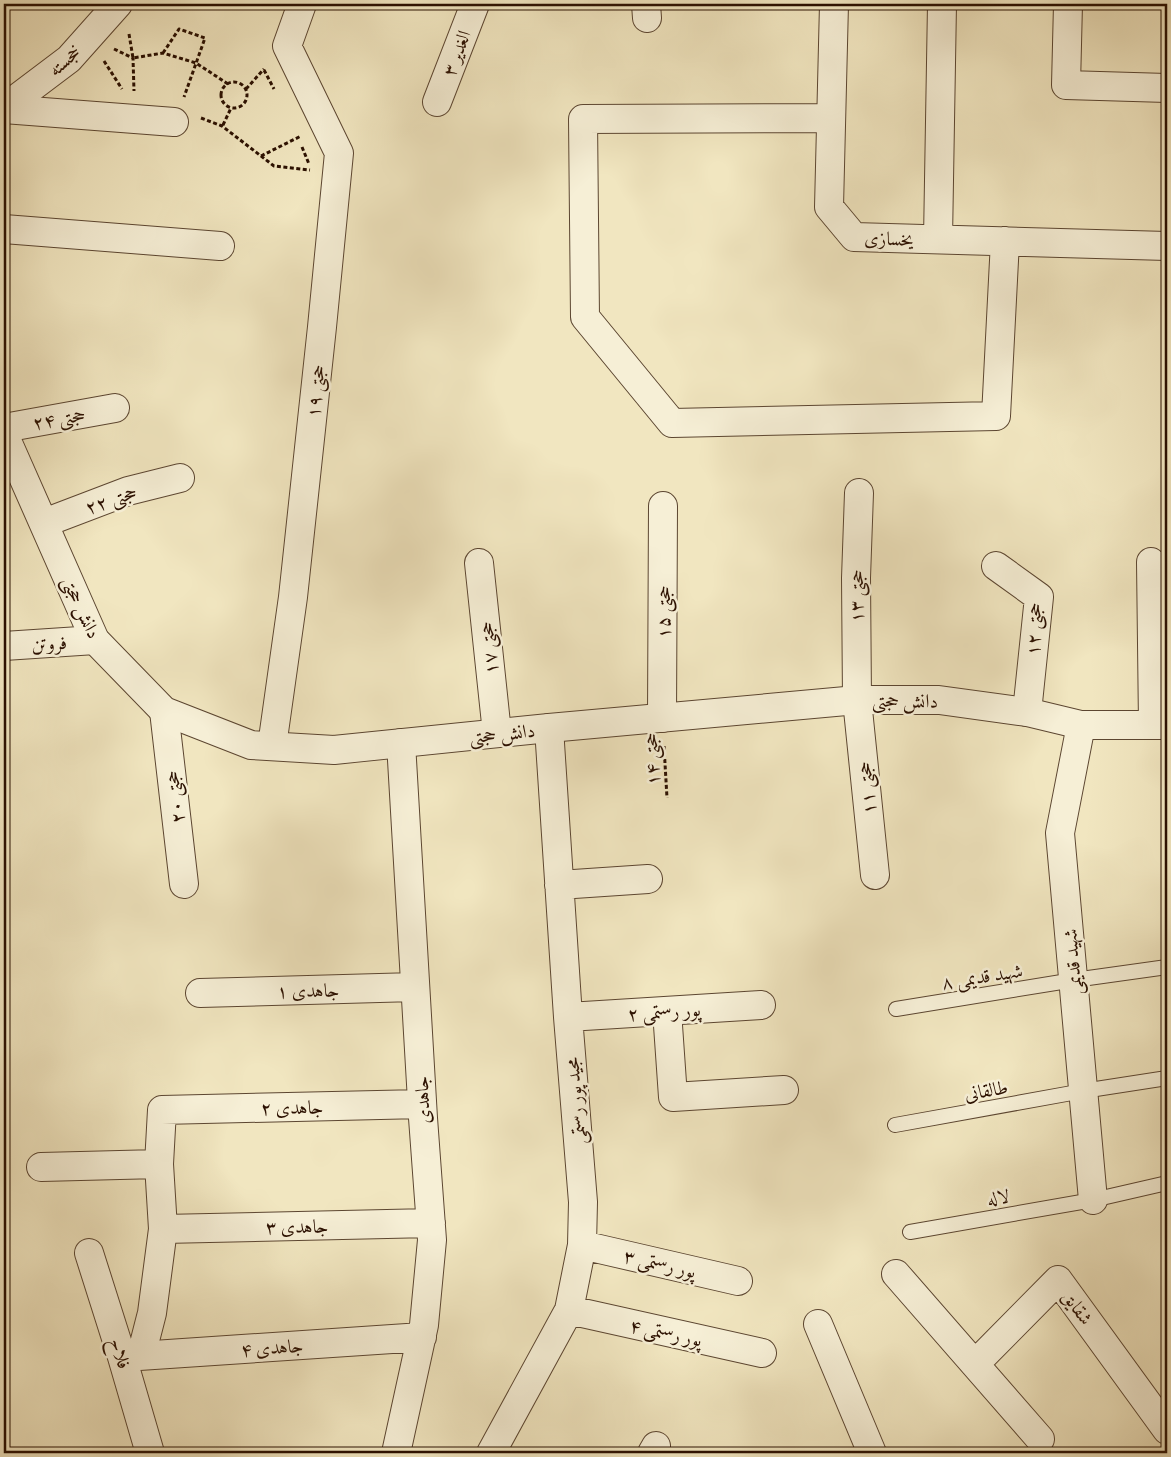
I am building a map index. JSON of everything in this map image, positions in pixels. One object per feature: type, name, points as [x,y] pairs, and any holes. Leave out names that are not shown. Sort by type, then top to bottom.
[{"type":"street","name":"خجسته","points":[[4,108],[69,59],[118,4]]},
{"type":"street","name":"حجتی ۱۹","points":[[272,746],[293,598],[339,153],[287,46],[302,4]]},
{"type":"street","name":"الغدیر ۳","points":[[437,102],[475,4]]},
{"type":"street","name":"یخسازی","points":[[834,4],[829,207],[854,237],[1167,246]]},
{"type":"street","points":[[938,239],[942,4]]},
{"type":"street","points":[[1068,4],[1066,85],[1167,88]]},
{"type":"street","points":[[4,108],[174,122]]},
{"type":"street","points":[[831,118],[583,119],[586,318],[672,423],[996,416],[1005,241]]},
{"type":"street","points":[[4,229],[220,246]]},
{"type":"street","name":"حجتی ۲۴","points":[[4,428],[115,408]]},
{"type":"street","name":"دانش حجتی","points":[[4,434],[94,640],[164,710],[251,745],[334,750],[857,700],[939,700],[1027,712],[1081,725],[1160,725]]},
{"type":"street","name":"حجتی ۲۲","points":[[44,523],[128,491],[180,478]]},
{"type":"street","name":"حجتی ۱۳","points":[[857,700],[856,578],[859,493]]},
{"type":"street","name":"حجتی ۱۵","points":[[662,718],[663,506]]},
{"type":"street","points":[[1151,562],[1160,725]]},
{"type":"street","name":"حجتی ۱۷","points":[[479,563],[497,733]]},
{"type":"street","name":"حجتی ۱۲","points":[[996,566],[1039,597],[1027,712]]},
{"type":"street","name":"فروتن","points":[[4,646],[94,640]]},
{"type":"street","name":"حجتی ۱۱","points":[[857,700],[874,875]]},
{"type":"street","name":"حجتی ۲۰","points":[[164,710],[184,884]]},
{"type":"street","name":"شهید قدیمی","points":[[1081,725],[1060,833],[1093,1200]]},
{"type":"street","name":"مجید پور رستمی","points":[[490,1453],[569,1310],[582,1245],[583,1202],[568,1017],[549,728]]},
{"type":"street","name":"جاهدی","points":[[396,1453],[422,1337],[432,1240],[400,743]]},
{"type":"street","points":[[559,885],[648,879]]},
{"type":"street","name":"جاهدی ۱","points":[[200,993],[415,988]]},
{"type":"street","name":"پور رستمی ۲","points":[[568,1017],[761,1005]]},
{"type":"street","points":[[667,1011],[673,1097],[784,1090]]},
{"type":"street","name":"جاهدی ۲","points":[[160,1164],[162,1110],[422,1104]]},
{"type":"street","points":[[41,1167],[160,1164],[163,1229],[152,1313],[132,1357]]},
{"type":"street","name":"جاهدی ۳","points":[[163,1229],[431,1223]]},
{"type":"street","name":"پور رستمی ۳","points":[[582,1245],[738,1280]]},
{"type":"street","name":"فلاح","points":[[89,1253],[132,1357],[150,1453]]},
{"type":"street","points":[[896,1274],[1040,1439]]},
{"type":"street","name":"شقایق","points":[[975,1364],[1058,1280],[1167,1430]]},
{"type":"street","name":"پور رستمی ۴","points":[[569,1310],[762,1353]]},
{"type":"street","points":[[818,1324],[872,1453]]},
{"type":"street","name":"جاهدی ۴","points":[[132,1357],[422,1337]]},
{"type":"lane","name":"شهید قدیمی ۸","points":[[896,1009],[1167,967]]},
{"type":"lane","name":"طالقانی","points":[[895,1125],[1167,1078]]},
{"type":"lane","name":"لاله","points":[[910,1232],[1093,1200],[1167,1183]]},
{"type":"path","points":[[163,53],[179,29],[205,38],[174,122]]},
{"type":"path","points":[[129,31],[133,58],[134,100]]},
{"type":"path","points":[[89,37],[133,58],[163,53],[196,63],[228,84]]},
{"type":"path","points":[[89,37],[123,91]]},
{"type":"path","points":[[238,82],[246,89],[247,99],[241,107],[231,108],[223,102],[221,92],[228,84],[238,82]]},
{"type":"path","points":[[222,126],[231,108]]},
{"type":"path","points":[[261,156],[325,124]]},
{"type":"path","name":"حجتی ۱۴","points":[[662,718],[667,798]]}]
